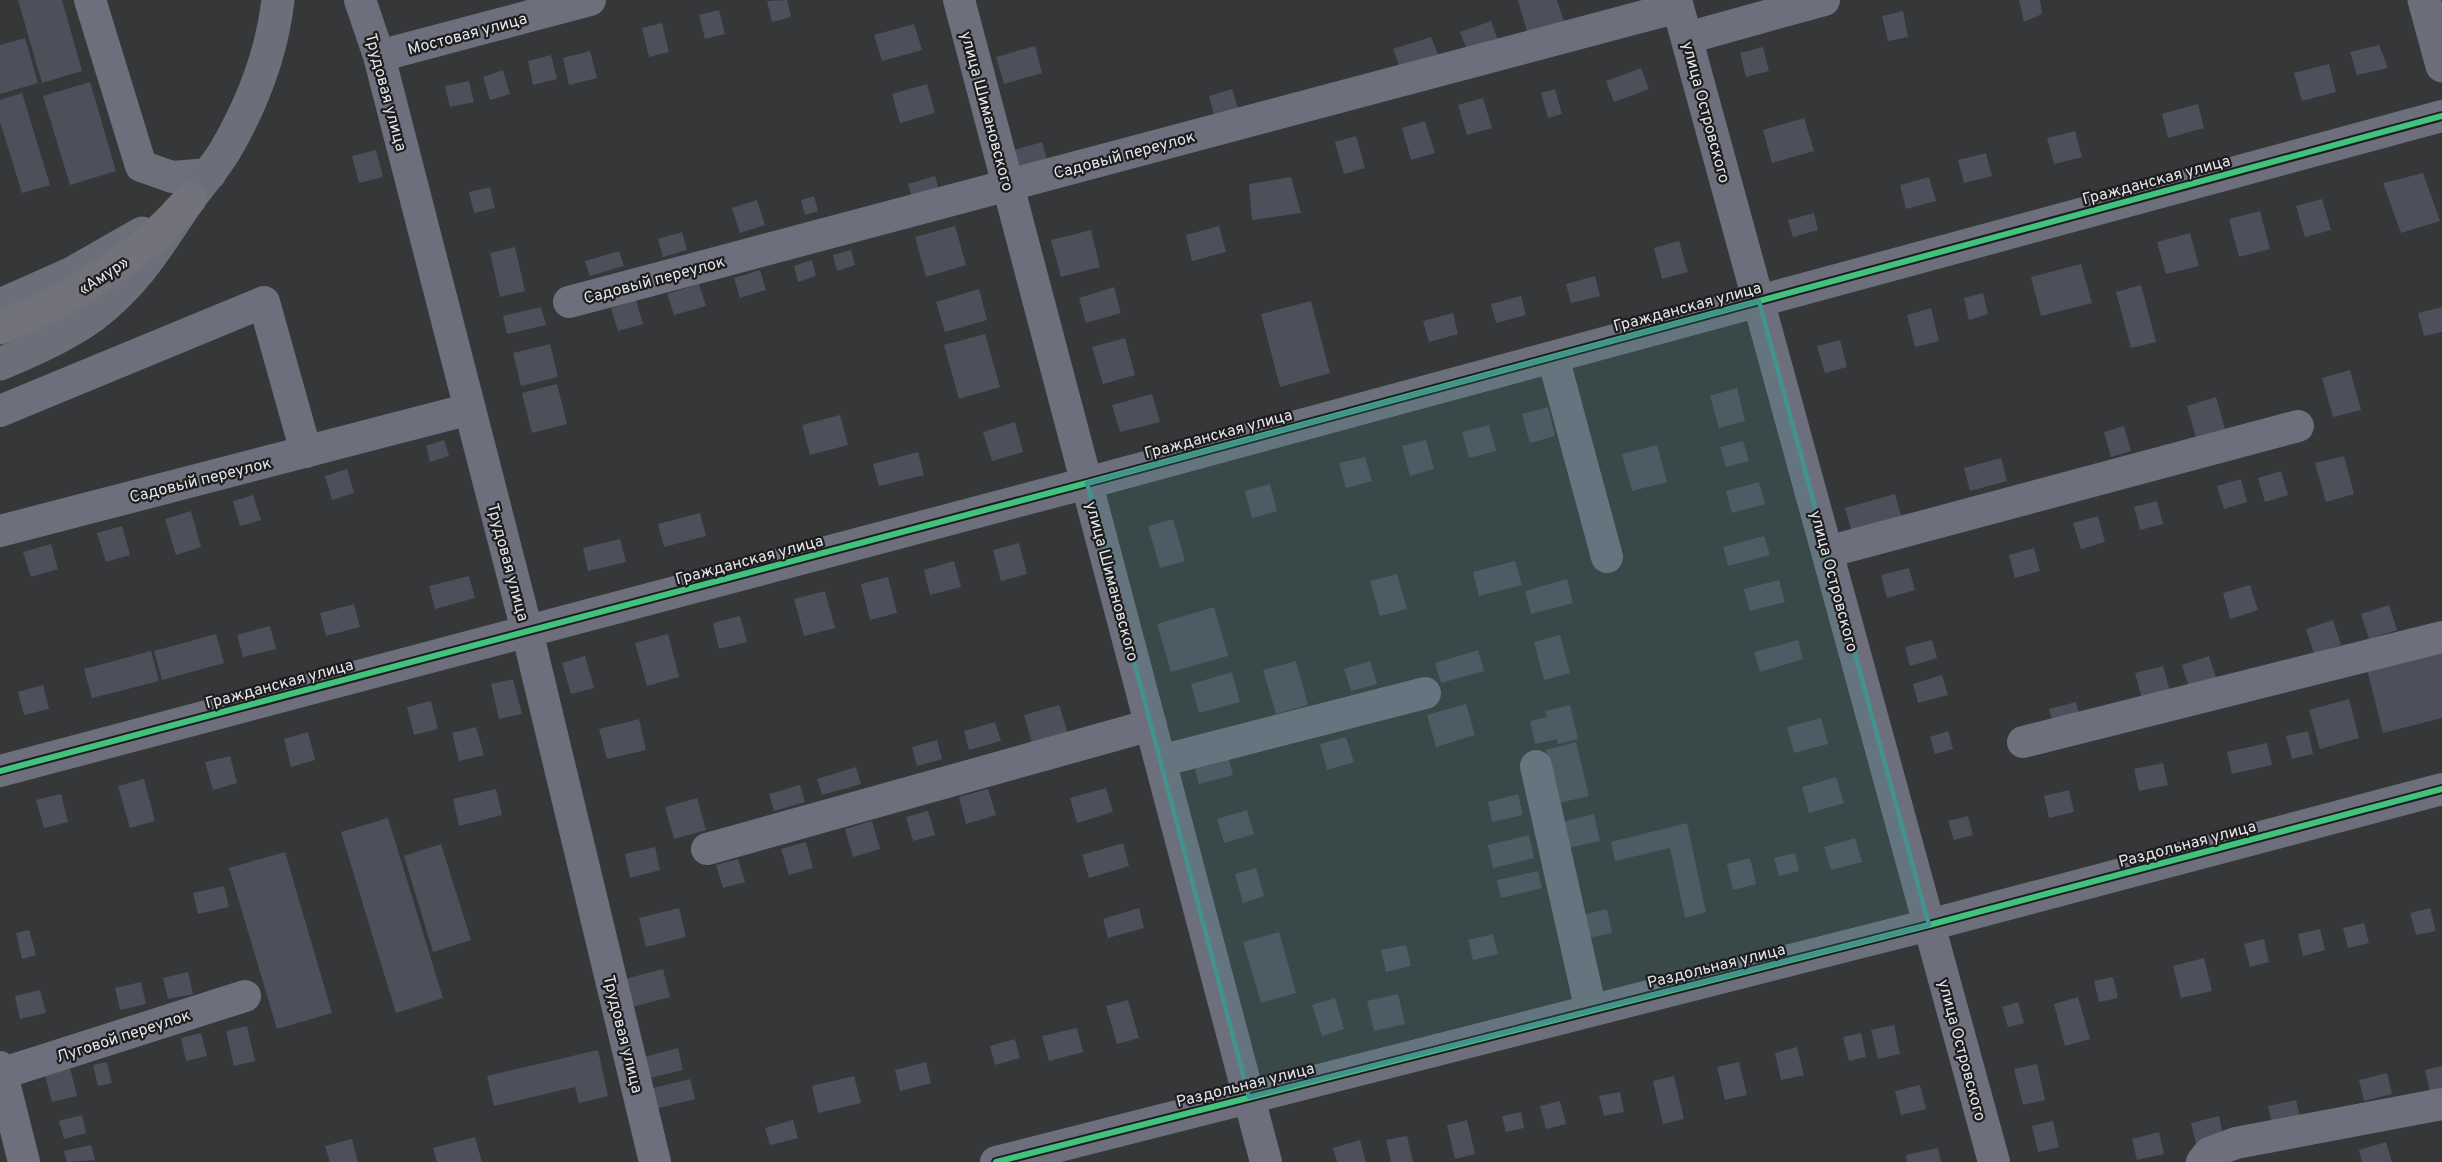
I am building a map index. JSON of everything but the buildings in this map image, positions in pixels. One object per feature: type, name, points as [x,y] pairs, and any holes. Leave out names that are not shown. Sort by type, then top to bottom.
[{"type":"highway","name":"«Амур»","points":[[0,328],[56,303],[126,261],[168,224],[190,199]]},
{"type":"main road","points":[[0,364],[46,343],[91,317],[133,280],[148,262],[190,199],[210,174],[242,120],[254,92],[272,33],[278,0]]},
{"type":"main road","points":[[2424,0],[2442,66]]},
{"type":"main road","points":[[0,305],[80,269],[165,220],[190,199]]},
{"type":"street","points":[[90,0],[141,166],[172,177],[210,174]]},
{"type":"street","name":"Трудовая улица","points":[[360,0],[379,56],[527,632],[655,1162]]},
{"type":"street","name":"Мостовая улица","points":[[379,56],[590,0]]},
{"type":"street","name":"улица Шимановского","points":[[959,0],[1266,1162]]},
{"type":"street","points":[[1687,38],[1824,0]]},
{"type":"street","name":"Садовый переулок","points":[[569,302],[1677,4]]},
{"type":"street","name":"улица Островского","points":[[1677,4],[1994,1162]]},
{"type":"street","name":"Гражданская улица","points":[[0,771],[1087,483],[2442,116]]},
{"type":"street","points":[[0,411],[264,302],[306,452]]},
{"type":"street","points":[[1553,357],[1607,557]]},
{"type":"street","name":"Садовый переулок","points":[[0,531],[470,409]]},
{"type":"street","points":[[1827,552],[2298,426]]},
{"type":"street","points":[[2023,742],[2442,637]]},
{"type":"street","points":[[1160,761],[1425,693]]},
{"type":"street","points":[[707,849],[1151,725]]},
{"type":"street","points":[[1536,766],[1591,1011]]},
{"type":"street","name":"Раздольная улица","points":[[996,1162],[1929,925],[2442,789]]},
{"type":"street","name":"Луговой переулок","points":[[1,1072],[245,996]]},
{"type":"street","points":[[1,1072],[24,1162]]},
{"type":"street","points":[[2202,1162],[2209,1153],[2236,1143],[2442,1104]]},
{"type":"highlighted area","points":[[1759,301],[1929,925],[1249,1097],[1087,483]]},
{"type":"cycle path","points":[[0,771],[1087,483],[2442,116]]},
{"type":"cycle path","points":[[996,1162],[1929,925],[2442,789]]}]
